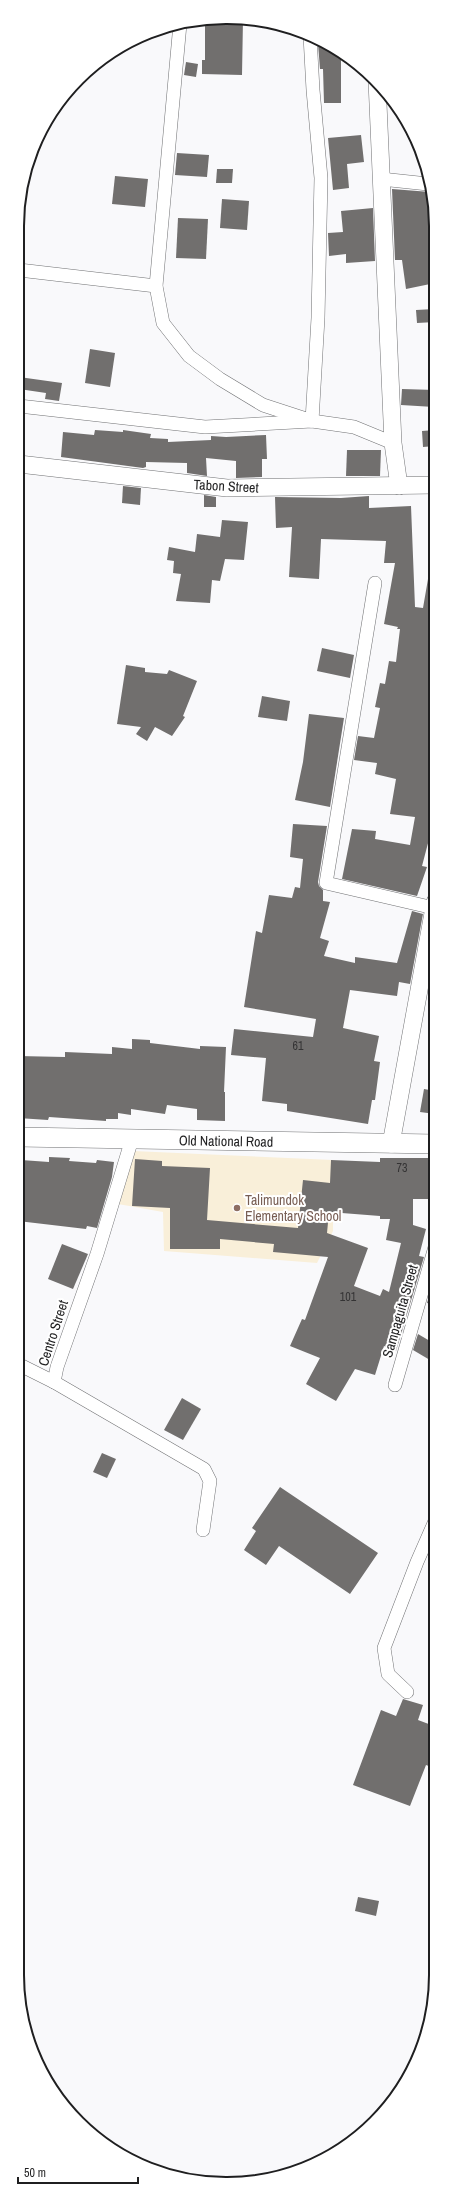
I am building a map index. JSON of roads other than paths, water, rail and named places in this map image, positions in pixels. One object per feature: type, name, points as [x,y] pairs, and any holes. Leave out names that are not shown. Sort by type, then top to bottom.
[{"type":"main road","name":"Old National Road","points":[[24,1137],[429,1144]]},
{"type":"street","points":[[179,30],[156,286],[163,323],[190,356],[220,379],[263,405],[312,421],[354,427],[393,443]]},
{"type":"street","points":[[310,42],[321,178],[318,318],[312,421]]},
{"type":"street","points":[[377,91],[393,443],[399,486]]},
{"type":"street","points":[[381,179],[424,184]]},
{"type":"street","points":[[24,271],[156,286]]},
{"type":"street","points":[[24,407],[205,427],[312,421]]},
{"type":"street","name":"Tabon Street","points":[[24,465],[227,488],[429,485]]},
{"type":"street","points":[[375,583],[326,883],[429,904]]},
{"type":"street","points":[[391,1144],[429,933]]},
{"type":"street","name":"Centro Street","points":[[132,1139],[97,1254],[57,1368],[54,1382],[204,1469],[210,1482],[203,1530]]},
{"type":"street","name":"Sampaguita Street","points":[[395,1384],[429,1267]]},
{"type":"street","points":[[24,1367],[54,1382]]},
{"type":"street","points":[[407,1692],[388,1674],[384,1648],[429,1535]]},
{"type":"place","name":"Talimundok Elementary School","points":[[237,1208]]}]
